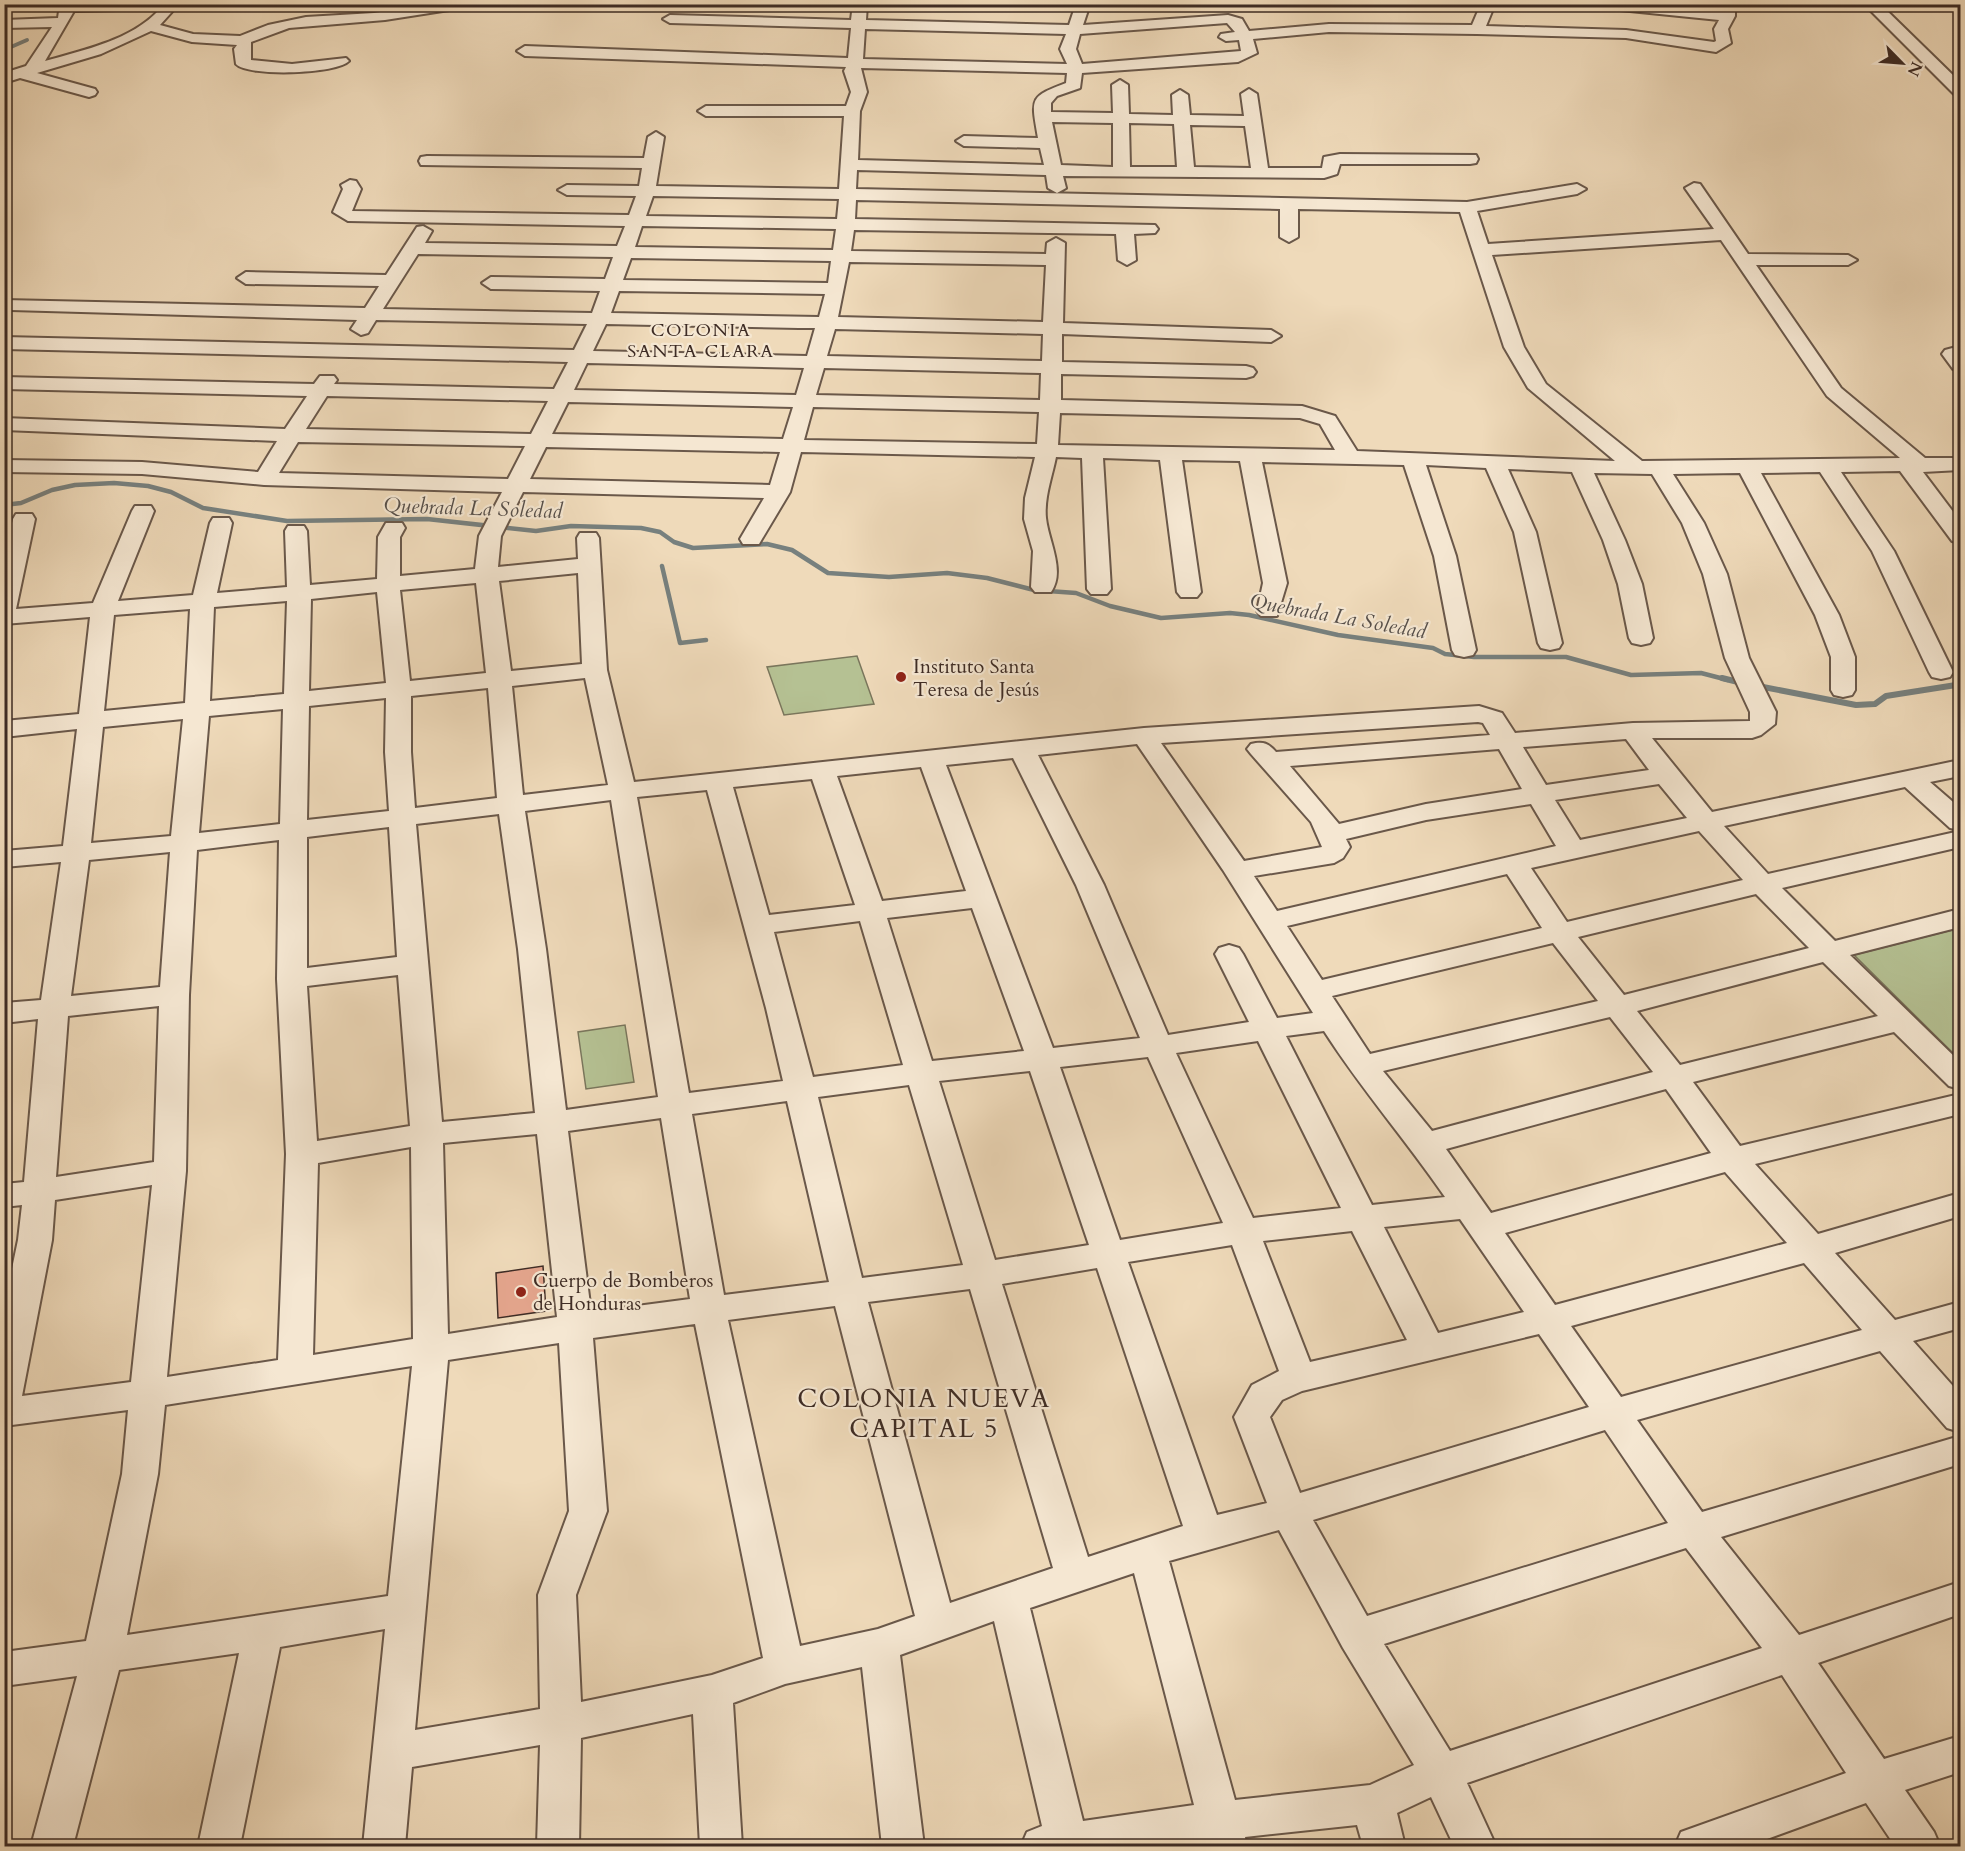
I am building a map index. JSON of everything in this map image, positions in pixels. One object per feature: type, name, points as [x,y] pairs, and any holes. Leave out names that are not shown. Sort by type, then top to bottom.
[{"type":"street","points":[[15,74],[63,22],[68,6],[172,4]]},
{"type":"street","points":[[15,74],[132,37],[152,27],[172,4]]},
{"type":"street","points":[[152,27],[185,37],[242,41],[268,28],[301,22],[384,16],[462,4]]},
{"type":"street","points":[[1477,30],[1488,4]]},
{"type":"street","points":[[1210,39],[1355,22],[1477,30],[1656,37],[1707,46],[1722,46],[1724,43],[1721,28],[1728,10],[1663,11],[1600,4]]},
{"type":"street","points":[[1871,4],[1909,38],[1960,91]]},
{"type":"street","points":[[751,539],[779,492],[836,289],[846,224],[852,111],[859,92],[852,71],[855,63],[859,7]]},
{"type":"street","points":[[1043,586],[1044,552],[1035,519],[1036,498],[1047,451],[1054,368],[1052,330],[1054,260],[1059,200],[1056,170],[1042,117],[1042,102],[1046,96],[1074,85],[1074,62],[1068,49],[1082,10]]},
{"type":"street","points":[[1656,37],[1663,11]]},
{"type":"street","points":[[525,51],[1073,69],[1238,57],[1249,53],[1245,36],[1237,22],[1228,19],[1074,30],[858,26],[670,19]]},
{"type":"street","points":[[4,24],[63,22]]},
{"type":"street","points":[[242,41],[245,44],[242,49],[244,64],[292,69],[341,61]]},
{"type":"street","points":[[15,74],[89,92]]},
{"type":"street","points":[[1120,86],[1122,172]]},
{"type":"street","points":[[1249,94],[1260,173]]},
{"type":"street","points":[[1180,96],[1186,173]]},
{"type":"street","points":[[706,111],[852,111]]},
{"type":"street","points":[[1042,117],[1253,121]]},
{"type":"street","points":[[558,1846],[561,1724],[557,1594],[588,1511],[575,1327],[553,1122],[511,806],[492,600],[486,574],[485,556],[495,528],[599,320],[646,191],[656,137]]},
{"type":"street","points":[[964,141],[1049,143]]},
{"type":"street","points":[[849,165],[1122,172],[1324,173],[1331,170],[1330,161],[1340,159],[1470,159]]},
{"type":"street","points":[[427,161],[650,163]]},
{"type":"street","points":[[350,184],[352,189],[343,215],[1149,229]]},
{"type":"street","points":[[1694,188],[1834,392],[1914,466],[1960,536]]},
{"type":"street","points":[[567,190],[847,193],[1059,200],[1467,207],[1577,189]]},
{"type":"street","points":[[1289,204],[1289,237]]},
{"type":"street","points":[[1268,760],[1633,731],[1752,730],[1762,724],[1763,712],[1737,658],[1715,574],[1693,523],[1648,467],[1538,388],[1514,347],[1467,207]]},
{"type":"street","points":[[264,479],[433,217]]},
{"type":"street","points":[[1125,228],[1127,260]]},
{"type":"street","points":[[1482,250],[1726,234]]},
{"type":"street","points":[[413,248],[1054,260]]},
{"type":"street","points":[[1743,259],[1848,260]]},
{"type":"street","points":[[246,278],[391,281]]},
{"type":"street","points":[[491,283],[836,289]]},
{"type":"street","points":[[11,304],[369,316],[1052,330],[1102,329],[1271,336]]},
{"type":"street","points":[[49,426],[148,309]]},
{"type":"street","points":[[4,343],[1246,372]]},
{"type":"street","points":[[1960,352],[1952,354],[1960,365]]},
{"type":"street","points":[[4,383],[804,403],[1302,412],[1328,420],[1350,458]]},
{"type":"street","points":[[4,424],[292,435],[1494,461],[1581,467],[1960,464]]},
{"type":"street","points":[[1092,452],[1099,589]]},
{"type":"street","points":[[1170,454],[1189,592]]},
{"type":"street","points":[[1250,456],[1275,583],[1269,611]]},
{"type":"street","points":[[1413,459],[1445,556],[1464,650]]},
{"type":"street","points":[[1494,461],[1525,532],[1550,643]]},
{"type":"street","points":[[1746,465],[1827,615],[1843,657],[1843,690]]},
{"type":"street","points":[[1826,465],[1883,551],[1941,672]]},
{"type":"street","points":[[4,466],[131,468],[264,479],[779,492]]},
{"type":"street","points":[[1581,467],[1614,540],[1630,584],[1641,638]]},
{"type":"street","points":[[4,1397],[35,1240],[54,1009],[76,853],[103,608],[144,511]]},
{"type":"street","points":[[4,610],[9,578],[24,519]]},
{"type":"street","points":[[52,1846],[103,1654],[140,1473],[170,1171],[174,995],[184,843],[197,710],[199,635],[203,601],[220,523]]},
{"type":"street","points":[[384,1846],[431,1350],[427,1134],[412,964],[398,752],[399,691],[388,583],[389,537],[394,528]]},
{"type":"street","points":[[295,1370],[302,1154],[292,979],[299,593],[296,531]]},
{"type":"street","points":[[4,617],[299,593],[486,574],[588,551],[594,617],[595,670],[623,791],[709,1310],[785,1667]]},
{"type":"street","points":[[4,729],[595,670]]},
{"type":"street","points":[[4,860],[184,843],[403,819],[623,791],[1144,736],[1479,714],[1492,718],[1572,850]]},
{"type":"street","points":[[1237,870],[1324,857],[1333,852],[1336,847],[1323,819],[1268,760],[1246,728]]},
{"type":"street","points":[[1633,731],[1664,775],[1762,884],[1960,1079]]},
{"type":"street","points":[[1144,736],[1237,870],[1330,1020],[1362,1066],[1425,1144],[1694,1530],[1790,1654],[1919,1846]]},
{"type":"street","points":[[1023,749],[1090,885],[1158,1046],[1243,1231],[1299,1378]]},
{"type":"street","points":[[931,758],[1042,1060],[1205,1534]]},
{"type":"street","points":[[1269,922],[1572,850],[1960,768]]},
{"type":"street","points":[[822,770],[871,911],[1076,1576]]},
{"type":"street","points":[[1331,834],[1426,812],[1664,775]]},
{"type":"street","points":[[1910,778],[1960,822]]},
{"type":"street","points":[[718,781],[758,925],[848,1291],[937,1626]]},
{"type":"street","points":[[1314,991],[1960,839]]},
{"type":"street","points":[[1515,865],[1560,933],[1618,1006],[1732,1159],[1960,1418]]},
{"type":"street","points":[[758,925],[981,898]]},
{"type":"street","points":[[1362,1066],[1618,1006],[1960,918]]},
{"type":"street","points":[[1229,954],[1429,1349]]},
{"type":"street","points":[[292,979],[412,964]]},
{"type":"street","points":[[4,1013],[174,995]]},
{"type":"street","points":[[302,1154],[427,1134],[553,1122],[921,1072],[1158,1046],[1330,1020]]},
{"type":"street","points":[[1425,1144],[1672,1077],[1901,1020]]},
{"type":"street","points":[[4,1412],[147,1394],[575,1327],[982,1275],[1243,1231],[1361,1218],[1475,1217],[1732,1159],[1960,1104]]},
{"type":"street","points":[[4,1196],[170,1171]]},
{"type":"street","points":[[1475,1846],[1442,1773],[1357,1636],[1289,1512],[1252,1417],[1257,1403],[1270,1389],[1299,1378],[1429,1349],[1812,1249],[1960,1204]]},
{"type":"street","points":[[393,1752],[561,1724],[712,1693],[785,1667],[879,1646],[1008,1599],[1205,1534],[1289,1512],[1614,1413],[1960,1315]]},
{"type":"street","points":[[1357,1636],[1694,1530],[1960,1450]]},
{"type":"street","points":[[1148,1554],[1223,1834]]},
{"type":"street","points":[[1008,1599],[1059,1846],[1223,1834],[1373,1804],[1442,1773],[1960,1598]]},
{"type":"street","points":[[4,1669],[263,1633],[406,1609]]},
{"type":"street","points":[[219,1846],[263,1633]]},
{"type":"street","points":[[879,1646],[903,1846]]},
{"type":"street","points":[[712,1693],[721,1846]]},
{"type":"street","points":[[1696,1846],[1875,1781],[1960,1754]]},
{"type":"street","points":[[1373,1804],[1384,1846]]},
{"type":"green space","points":[[857,656],[874,704],[784,715],[767,667]]},
{"type":"green space","points":[[1960,928],[1960,1060],[1854,955]]},
{"type":"green space","points":[[625,1025],[634,1082],[586,1089],[578,1032]]},
{"type":"building","name":"Cuerpo de Bomberos de Honduras","points":[[543,1266],[546,1311],[498,1318],[496,1273]]},
{"type":"waterway","points":[[4,50],[27,40]]},
{"type":"waterway","name":"Quebrada La Soledad","points":[[4,505],[21,503],[52,490],[75,485],[114,483],[148,486],[171,492],[203,508],[287,521],[427,519],[536,531],[571,526],[641,528],[660,532],[674,542],[693,548],[767,544],[792,550],[828,573],[889,577],[947,573],[987,578],[1034,590],[1076,593],[1110,606],[1161,618],[1230,613],[1249,615],[1338,635],[1433,648],[1445,654],[1474,657],[1566,657],[1631,675],[1701,673],[1728,680]]},
{"type":"waterway","points":[[662,566],[680,643],[706,640]]},
{"type":"waterway","name":"Quebrada La Soledad","points":[[1722,678],[1742,683]]},
{"type":"waterway","name":"Quebrada La Soledad","points":[[1758,686],[1856,705],[1875,704],[1886,696],[1956,685],[1960,681]]},
{"type":"place","name":"Instituto Santa Teresa de Jesús","points":[[901,677]]},
{"type":"place","name":"Cuerpo de Bomberos de Honduras","points":[[521,1292]]},
{"type":"district","name":"COLONIA SANTA CLARA","points":[[701,340]]},
{"type":"district","name":"COLONIA NUEVA CAPITAL 5","points":[[924,1413]]}]
